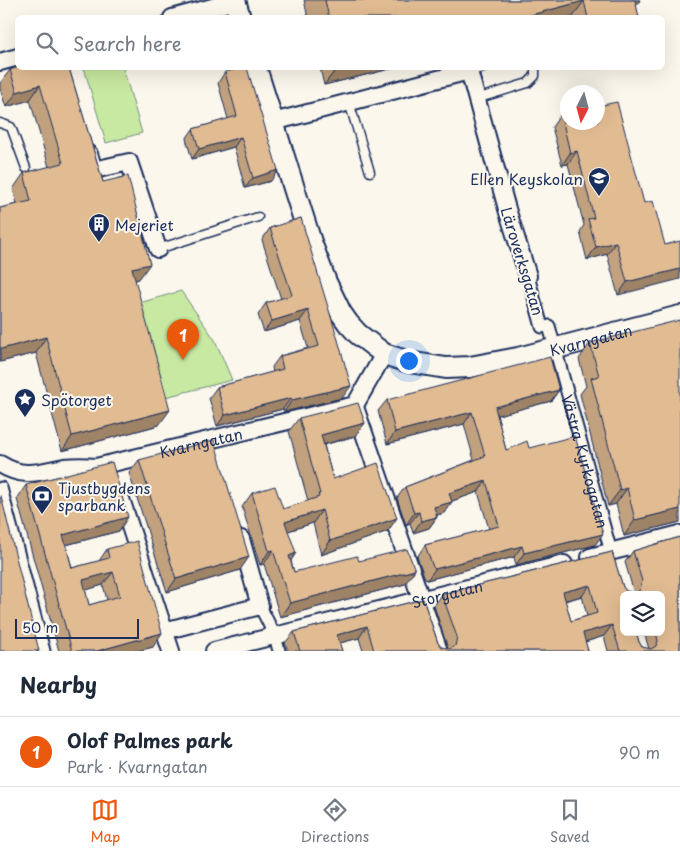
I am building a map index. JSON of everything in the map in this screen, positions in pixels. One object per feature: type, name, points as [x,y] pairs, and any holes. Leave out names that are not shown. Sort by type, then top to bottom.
[{"type":"street","points":[[188,15],[237,6]]},
{"type":"street","points":[[0,62],[15,58]]},
{"type":"street","name":"Kvarngatan","points":[[257,70],[326,282],[348,323],[358,334],[384,354],[409,362],[446,368],[492,364],[680,316]]},
{"type":"street","name":"Läroverksgatan","points":[[273,122],[476,70],[476,99],[507,209],[546,327]]},
{"type":"street","points":[[86,142],[94,170],[129,162],[158,249]]},
{"type":"street","name":"Västra Kyrkogatan","points":[[546,327],[554,348],[613,559]]},
{"type":"street","points":[[384,354],[355,405],[439,651]]},
{"type":"street","name":"Kvarngatan","points":[[0,488],[5,467],[20,474],[32,474],[76,466],[96,467],[355,405]]},
{"type":"street","points":[[211,438],[217,457]]},
{"type":"street","points":[[109,464],[171,651]]},
{"type":"street","points":[[0,488],[44,651]]},
{"type":"street","points":[[237,523],[260,606],[277,644]]},
{"type":"street","name":"Storgatan","points":[[214,651],[277,644],[422,599],[613,559],[680,534]]},
{"type":"street","points":[[164,631],[260,606]]},
{"type":"lane","points":[[476,99],[528,83],[535,76],[535,70]]},
{"type":"lane","points":[[349,102],[370,172]]},
{"type":"lane","points":[[0,123],[11,127],[26,168]]},
{"type":"lane","points":[[158,249],[258,217]]},
{"type":"green space","points":[[85,70],[124,70],[142,133],[106,143]]},
{"type":"green space","points":[[181,291],[215,340],[232,380],[154,400],[129,306]]},
{"type":"building","points":[[325,0],[635,0],[638,15],[587,15],[584,1],[530,15],[328,15]]},
{"type":"building","points":[[15,68],[15,70],[70,70],[103,182],[128,176],[150,264],[132,268],[170,410],[72,436],[46,337],[1,349],[0,208],[31,201],[24,173],[63,163],[40,85],[17,92],[10,70]]},
{"type":"building","points":[[248,70],[278,170],[253,178],[241,137],[199,149],[193,129],[237,116],[225,72]]},
{"type":"building","points":[[617,102],[644,203],[653,201],[665,245],[680,241],[680,269],[627,282],[616,242],[596,247],[588,219],[594,218],[577,151],[570,153],[565,130],[605,130],[605,105]]},
{"type":"building","points":[[301,218],[351,386],[292,400],[291,398],[225,415],[217,387],[283,369],[280,356],[319,346],[308,310],[272,321],[266,303],[292,295],[270,228]]},
{"type":"building","points":[[680,320],[680,509],[635,520],[627,488],[620,490],[591,378],[599,376],[590,343]]},
{"type":"building","points":[[550,357],[559,390],[495,407],[506,450],[527,441],[529,448],[575,436],[603,534],[524,553],[522,546],[435,569],[425,545],[499,526],[486,481],[449,493],[452,502],[434,507],[437,517],[421,521],[419,512],[414,513],[405,487],[485,456],[472,412],[395,432],[387,400]]},
{"type":"building","points":[[358,403],[365,423],[321,435],[333,479],[378,463],[397,518],[330,541],[322,510],[285,522],[296,553],[289,556],[294,572],[357,556],[359,561],[407,549],[415,570],[290,603],[273,550],[269,551],[252,493],[275,486],[283,509],[319,497],[318,494],[320,494],[299,418]]},
{"type":"building","points":[[214,440],[249,557],[176,579],[139,460]]},
{"type":"building","points":[[112,462],[128,517],[63,535],[72,568],[109,558],[107,549],[137,541],[162,633],[97,651],[72,651],[26,485]],"holes":[[[113,572],[120,596],[89,605],[83,580]]]},
{"type":"building","points":[[1,496],[39,651],[0,651]]},
{"type":"building","points":[[680,537],[680,651],[620,651],[612,625],[583,633],[588,651],[374,651],[367,626],[337,635],[342,651],[300,651],[294,632],[423,599],[438,643],[441,647],[450,649],[455,646],[457,637],[442,594],[612,552],[626,591],[620,591],[620,636],[637,636],[642,647],[651,649],[656,646],[658,641],[657,636],[665,636],[665,591],[638,591],[642,581],[633,551]],"holes":[[[590,585],[597,613],[571,621],[563,592]]]},
{"type":"place","name":"Ellen Keyskolan","points":[[599,197]]},
{"type":"place","name":"Mejeriet","points":[[99,243]]},
{"type":"place","name":"Olof Palmes park","points":[[183,360]]},
{"type":"place","name":"Spötorget","points":[[25,418]]},
{"type":"place","name":"Tjustbygdens sparbank","points":[[42,515]]}]
